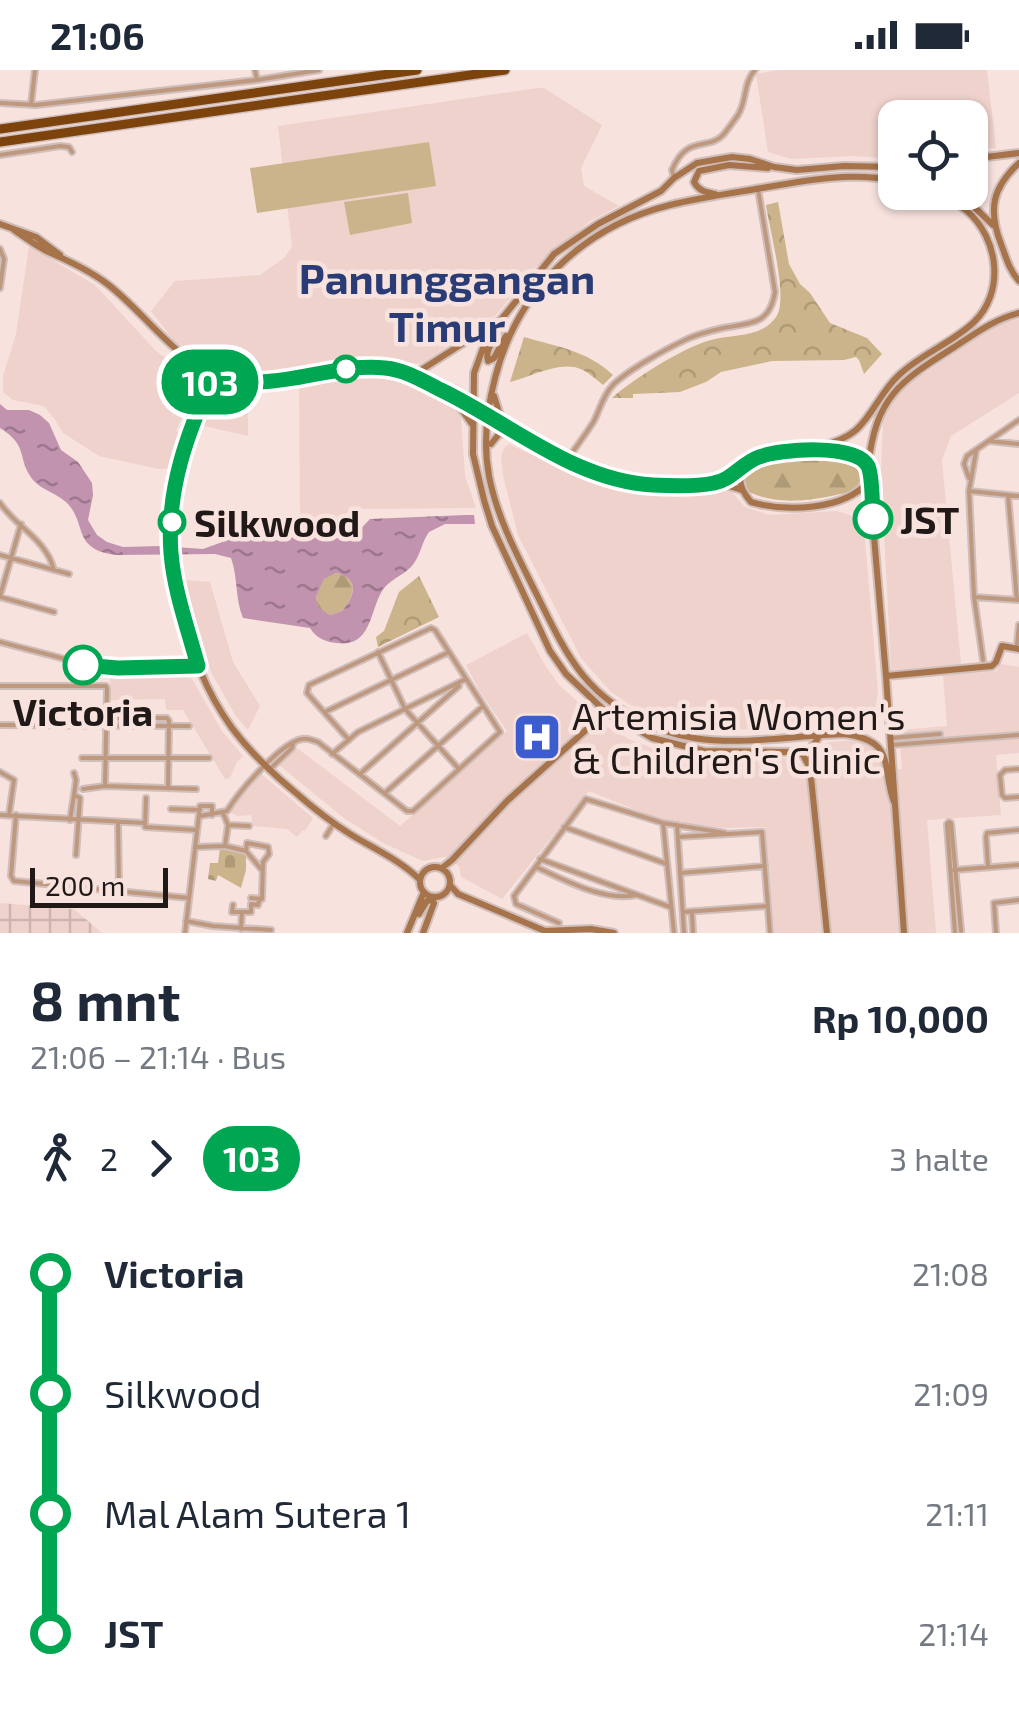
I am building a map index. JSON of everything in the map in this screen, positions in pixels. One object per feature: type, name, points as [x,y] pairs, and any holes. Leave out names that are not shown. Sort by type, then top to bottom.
[{"type":"highway","points":[[0,129],[417,70]]},
{"type":"highway","points":[[0,142],[504,70]]},
{"type":"main road","points":[[988,157],[1019,153]]},
{"type":"main road","points":[[774,168],[732,157],[697,163],[662,190],[598,224],[554,254],[487,337],[479,357],[474,374],[475,465],[492,526],[550,651],[574,683],[606,712],[652,738],[678,746],[704,751],[796,752],[810,768]]},
{"type":"main road","points":[[1019,163],[998,188],[992,210],[1008,264],[1019,280]]},
{"type":"main road","points":[[721,195],[697,187],[694,182],[699,171],[729,165],[797,170],[878,167]]},
{"type":"main road","points":[[506,314],[486,355],[488,360],[494,358],[550,274],[593,239],[651,211],[834,177],[878,179]]},
{"type":"main road","points":[[814,449],[853,432],[896,378],[970,326],[982,313],[995,279],[995,263],[984,232],[965,210]]},
{"type":"main road","points":[[977,210],[994,226]]},
{"type":"main road","points":[[0,224],[103,281],[169,343],[228,380],[275,382],[356,368],[388,368],[452,394],[606,478],[656,486],[726,480]]},
{"type":"main road","points":[[904,933],[868,467],[871,442],[877,419],[898,386],[990,324],[1019,313]]},
{"type":"main road","points":[[407,373],[418,372],[506,314]]},
{"type":"main road","points":[[516,321],[502,351],[492,390],[488,414],[489,474],[503,524],[574,666],[603,696],[655,727],[679,735],[732,741],[859,736],[874,745],[887,762],[894,802]]},
{"type":"main road","points":[[214,374],[178,467],[171,543],[178,595],[198,666],[232,728],[268,767],[334,823],[409,869],[420,880],[424,892],[408,930]]},
{"type":"main road","points":[[492,390],[503,423]]},
{"type":"main road","points":[[452,394],[473,425]]},
{"type":"main road","points":[[488,455],[492,440],[499,434],[515,431]]},
{"type":"main road","points":[[868,467],[852,455],[790,450],[762,456],[740,470],[740,474],[742,490],[750,502],[790,507],[820,505],[853,495],[870,480]]},
{"type":"main road","points":[[714,483],[742,490]]},
{"type":"main road","points":[[886,676],[994,666],[1002,646],[1018,647]]},
{"type":"main road","points":[[409,869],[442,868],[507,801],[606,712]]},
{"type":"main road","points":[[820,736],[813,745],[810,768],[826,933]]},
{"type":"main road","points":[[452,860],[450,885],[458,894],[544,931],[592,929],[614,933]]},
{"type":"main road","points":[[442,868],[449,874]]},
{"type":"main road","points":[[420,880],[424,871]]},
{"type":"main road","points":[[423,933],[438,898],[450,885]]},
{"type":"main road","points":[[424,892],[438,898]]},
{"type":"main road","points":[[408,930],[426,900],[458,894]]},
{"type":"street","points":[[31,104],[35,70]]},
{"type":"street","points":[[256,70],[257,80]]},
{"type":"street","points":[[0,103],[31,104],[319,70]]},
{"type":"street","points":[[674,178],[672,170],[682,153],[726,132],[738,116],[747,80],[755,70]]},
{"type":"street","points":[[0,156],[60,146],[72,152]]},
{"type":"street","points":[[568,460],[614,384],[687,339],[760,321],[768,312],[774,292],[758,189]]},
{"type":"street","points":[[0,249],[4,256],[0,288]]},
{"type":"street","points":[[982,660],[974,597],[970,478],[976,452],[1019,420]]},
{"type":"street","points":[[989,441],[1019,444]]},
{"type":"street","points":[[968,491],[1019,496]]},
{"type":"street","points":[[974,597],[1018,600],[1008,495]]},
{"type":"street","points":[[2,508],[46,550],[54,570]]},
{"type":"street","points":[[21,524],[0,596],[54,612]]},
{"type":"street","points":[[0,555],[69,574]]},
{"type":"street","points":[[1018,647],[1019,625]]},
{"type":"street","points":[[171,809],[212,815],[227,812],[238,795],[297,740],[309,739],[410,812],[500,732],[431,628],[308,685],[307,693],[348,740]]},
{"type":"street","points":[[0,642],[92,666],[198,666]]},
{"type":"street","points":[[378,652],[405,709],[459,768]]},
{"type":"street","points":[[325,712],[449,652]]},
{"type":"street","points":[[332,754],[358,732],[466,679]]},
{"type":"street","points":[[360,774],[466,679]]},
{"type":"street","points":[[0,686],[102,685],[108,689],[105,786]]},
{"type":"street","points":[[385,794],[484,706]]},
{"type":"street","points":[[106,718],[167,718],[168,788]]},
{"type":"street","points":[[0,725],[189,726]]},
{"type":"street","points":[[891,741],[940,734]]},
{"type":"street","points":[[891,741],[1019,735]]},
{"type":"street","points":[[82,758],[208,758]]},
{"type":"street","points":[[1019,769],[1005,770],[1000,776],[1004,797],[1019,797]]},
{"type":"street","points":[[0,772],[14,780],[11,879],[190,898]]},
{"type":"street","points":[[70,820],[74,773]]},
{"type":"street","points":[[83,788],[196,789]]},
{"type":"street","points":[[74,795],[80,797],[76,854]]},
{"type":"street","points":[[146,798],[145,827],[198,830]]},
{"type":"street","points":[[560,923],[514,902],[514,896],[588,798],[664,823],[725,833]]},
{"type":"street","points":[[185,933],[200,806],[212,806],[212,815]]},
{"type":"street","points":[[223,813],[228,825],[225,846]]},
{"type":"street","points":[[0,815],[145,823]]},
{"type":"street","points":[[953,870],[949,822],[946,824],[959,933]]},
{"type":"street","points":[[118,823],[119,890]]},
{"type":"street","points":[[326,836],[334,823]]},
{"type":"street","points":[[664,823],[674,933]]},
{"type":"street","points":[[228,825],[249,826]]},
{"type":"street","points":[[677,825],[684,933]]},
{"type":"street","points":[[564,826],[667,864]]},
{"type":"street","points":[[988,867],[987,833],[1019,830]]},
{"type":"street","points":[[678,837],[759,831],[763,835],[770,933]]},
{"type":"street","points":[[246,851],[247,842],[269,848],[262,873],[262,899],[251,898]]},
{"type":"street","points":[[195,848],[225,846],[246,851],[262,873]]},
{"type":"street","points":[[540,859],[670,907]]},
{"type":"street","points":[[953,870],[1019,865]]},
{"type":"street","points":[[534,866],[586,888],[622,898],[636,895]]},
{"type":"street","points":[[680,872],[765,866]]},
{"type":"street","points":[[669,892],[682,891]]},
{"type":"street","points":[[233,905],[232,912],[251,912],[251,904],[258,905],[259,898]]},
{"type":"street","points":[[996,933],[994,904],[1019,900]]},
{"type":"street","points":[[683,912],[768,906]]},
{"type":"street","points":[[242,912],[242,929]]},
{"type":"street","points":[[692,912],[693,933]]},
{"type":"street","points":[[186,921],[249,931],[271,930]]},
{"type":"shaded area","points":[[778,70],[987,70],[996,148],[988,148],[988,100],[878,100],[878,158],[791,159],[768,152],[756,74]]},
{"type":"shaded area","points":[[544,88],[602,125],[581,168],[584,186],[619,206],[590,221],[534,269],[496,315],[420,364],[363,356],[290,370],[244,374],[218,369],[174,341],[151,311],[175,281],[260,275],[292,247],[278,126]]},
{"type":"shaded area","points":[[29,246],[95,285],[156,351],[193,378],[193,390],[176,431],[182,434],[170,468],[99,456],[63,433],[44,406],[13,400],[3,392]]},
{"type":"shaded area","points":[[1019,319],[1019,393],[951,436],[942,460],[961,664],[891,670],[880,502],[883,417],[904,387],[993,326]]},
{"type":"shaded area","points":[[384,378],[410,385],[457,410],[465,476],[476,508],[354,509],[341,517],[300,520],[299,387],[342,379]]},
{"type":"shaded area","points":[[213,387],[248,394],[248,436],[200,425]]},
{"type":"shaded area","points":[[509,444],[594,483],[624,491],[662,495],[731,491],[745,507],[770,515],[836,511],[850,515],[864,529],[878,691],[875,709],[864,722],[851,727],[713,730],[672,724],[611,692],[581,658],[518,535],[501,456]]},
{"type":"shaded area","points":[[184,580],[210,582],[233,662],[260,706],[248,730],[212,674]]},
{"type":"shaded area","points":[[527,633],[559,685],[605,726],[631,740],[694,760],[796,760],[805,776],[817,774],[815,751],[829,742],[859,740],[883,758],[884,770],[902,769],[899,730],[947,726],[943,675],[997,671],[1000,664],[1019,667],[1019,753],[996,755],[1001,815],[927,820],[936,933],[774,933],[765,827],[724,828],[653,817],[589,791],[502,899],[461,877],[459,866],[445,857],[423,861],[383,843],[344,818],[279,765],[297,748],[400,826],[507,731],[466,665]]},
{"type":"shaded area","points":[[110,676],[192,679],[222,731],[243,756],[230,778],[225,779],[183,710],[166,710],[165,699],[110,700]]},
{"type":"shaded area","points":[[261,774],[313,818],[297,837],[287,829],[253,826],[251,815],[229,812]]},
{"type":"shaded area","points":[[0,903],[74,909],[102,933],[0,933]]},
{"type":"green space","points":[[429,142],[436,186],[257,213],[250,168]]},
{"type":"green space","points":[[408,193],[412,223],[350,235],[344,202]]},
{"type":"green space","points":[[778,202],[789,264],[800,284],[830,323],[867,338],[882,354],[864,374],[856,357],[772,361],[721,372],[680,392],[612,398],[687,349],[758,331],[773,321],[779,311],[780,294],[766,205]]},
{"type":"green space","points":[[524,337],[582,355],[613,375],[603,385],[583,370],[565,367],[510,382]]},
{"type":"green space","points":[[818,453],[847,458],[858,466],[861,479],[852,491],[792,501],[749,492],[745,477],[755,465],[765,460]]},
{"type":"green space","points":[[336,573],[349,579],[353,588],[342,611],[330,615],[318,608],[316,597],[324,578]]},
{"type":"green space","points":[[419,576],[439,617],[378,647],[376,637],[384,631],[399,592]]},
{"type":"green space","points":[[220,848],[246,854],[241,888],[218,875],[216,881],[208,879],[210,863],[218,863]]},
{"type":"water","points":[[0,404],[7,410],[29,410],[49,423],[61,450],[78,462],[92,483],[88,520],[97,535],[123,547],[203,549],[259,533],[313,531],[353,537],[370,519],[474,515],[475,524],[445,524],[429,532],[411,567],[385,587],[358,639],[333,642],[318,637],[310,628],[243,618],[231,558],[215,554],[117,555],[93,548],[86,542],[73,510],[33,480],[19,447],[0,428]],"holes":[[[336,573],[352,583],[352,594],[342,611],[330,615],[318,607],[316,597],[324,579]]]},
{"type":"bus line","name":"103","points":[[83,665],[198,666],[178,595],[171,554],[172,522],[178,467],[186,438],[214,374],[228,380],[275,382],[337,370],[400,370],[452,394],[586,470],[627,483],[714,483],[726,480],[755,458],[790,450],[852,455],[868,467],[873,519]]},
{"type":"place","name":"JST","points":[[873,519]]},
{"type":"place","name":"Silkwood","points":[[172,522]]},
{"type":"place","name":"Victoria","points":[[83,665]]},
{"type":"place","name":"Artemisia Women's & Children's Clinic","points":[[537,737]]},
{"type":"district","name":"Panunggangan Timur","points":[[447,301]]}]
